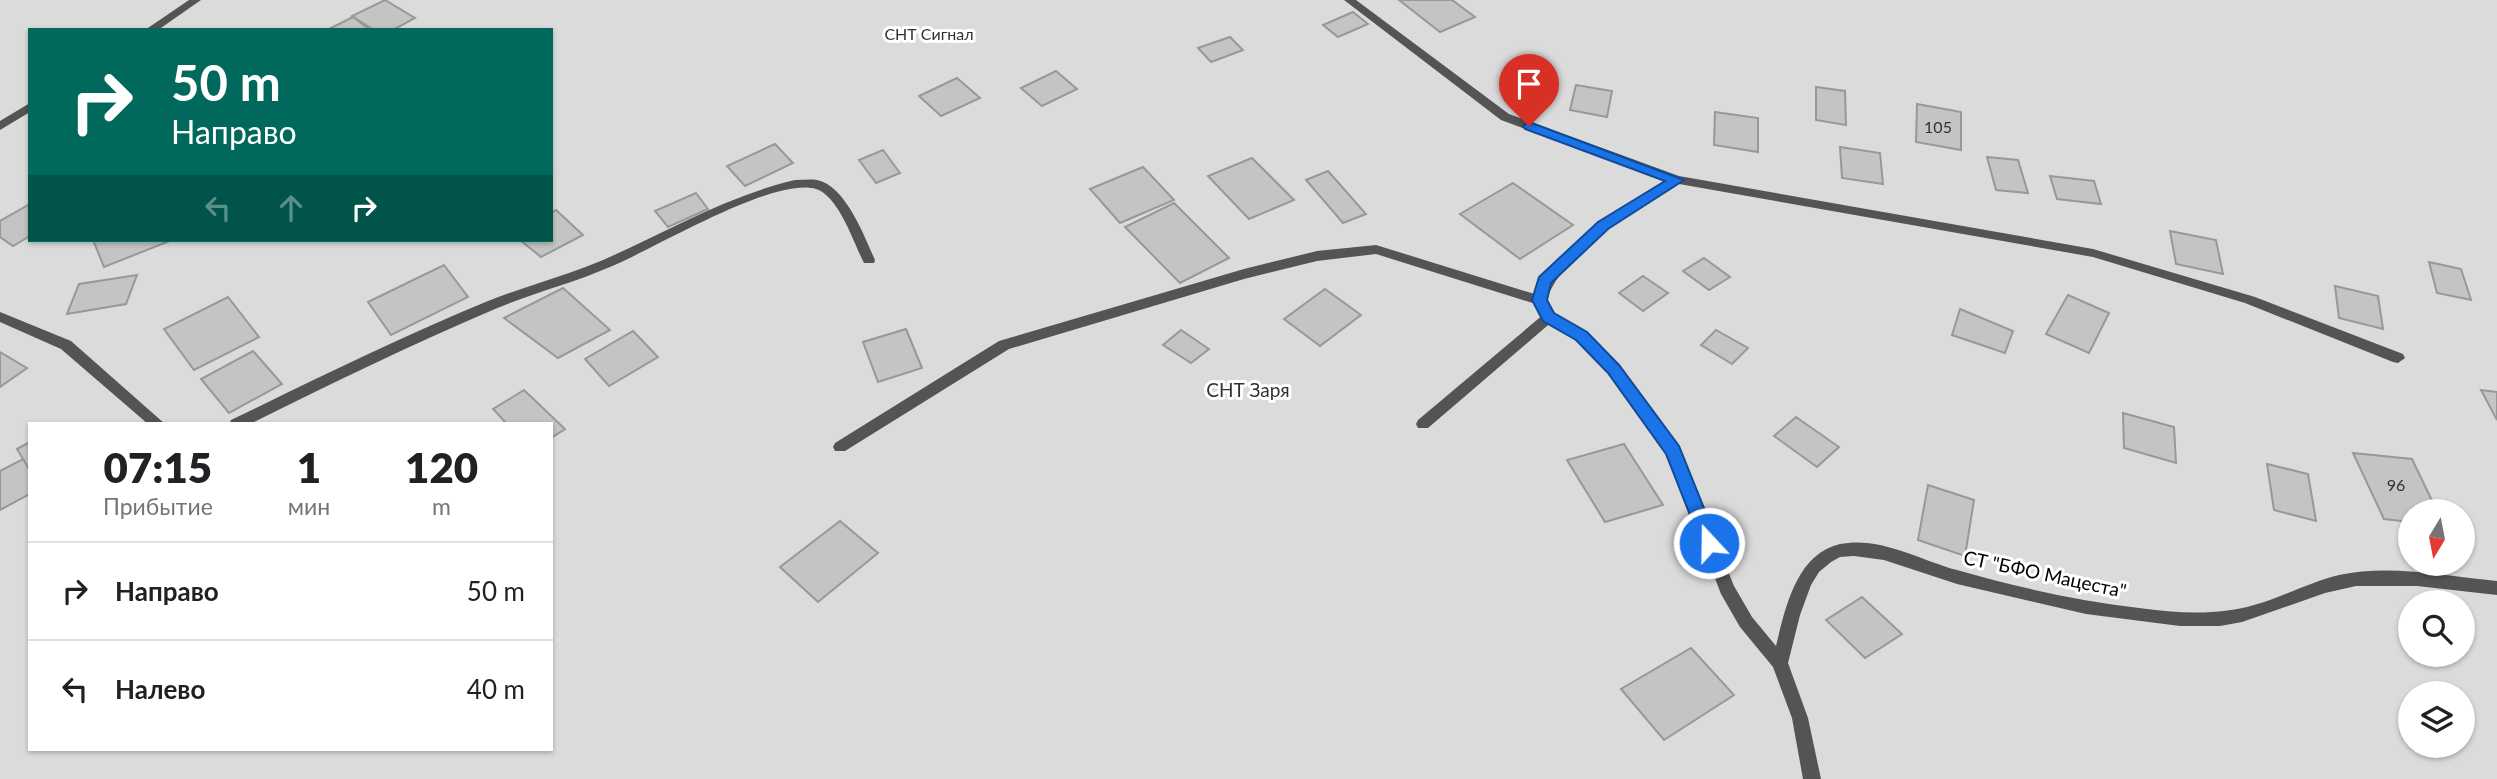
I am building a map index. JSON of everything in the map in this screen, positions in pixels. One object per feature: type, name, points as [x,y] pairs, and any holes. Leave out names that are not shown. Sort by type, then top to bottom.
[{"type":"street","points":[[153,28],[196,0]]},
{"type":"street","points":[[1349,0],[1505,117],[1677,180],[2094,253],[2250,300],[2398,358]]},
{"type":"street","points":[[0,126],[28,108]]},
{"type":"street","points":[[1539,300],[1544,281],[1603,226],[1677,180]]},
{"type":"street","points":[[240,422],[414,339],[530,290],[606,264],[750,198],[790,185],[817,184],[834,192],[869,260]]},
{"type":"street","points":[[840,447],[1004,345],[1244,274],[1317,257],[1376,249],[1539,300],[1549,317],[1581,336],[1614,369],[1673,451],[1727,589],[1746,622],[1780,663],[1800,718],[1812,779]]},
{"type":"street","points":[[0,317],[66,345],[156,422]]},
{"type":"street","points":[[1423,424],[1488,367],[1520,345],[1549,317]]},
{"type":"street","name":"СТ \"БФО Мацеста\"","points":[[1780,663],[1802,584],[1820,562],[1838,551],[1864,551],[1902,558],[1953,576],[2088,608],[2167,619],[2229,618],[2341,581],[2410,579],[2497,588]]},
{"type":"green space","name":"СНТ Заря","points":[[0,0],[2497,0],[2497,779],[0,779]]},
{"type":"building","points":[[385,0],[415,18],[397,28],[371,28],[352,16]]},
{"type":"building","points":[[1399,0],[1452,0],[1475,17],[1440,32]]},
{"type":"building","points":[[1353,12],[1368,24],[1338,37],[1323,25]]},
{"type":"building","points":[[353,17],[367,28],[331,28]]},
{"type":"building","points":[[1230,37],[1243,50],[1211,62],[1198,48]]},
{"type":"building","points":[[1056,71],[1077,89],[1042,106],[1021,88]]},
{"type":"building","points":[[957,78],[980,98],[941,116],[919,96]]},
{"type":"building","points":[[1576,85],[1612,91],[1607,117],[1570,110]]},
{"type":"building","points":[[1816,87],[1845,91],[1846,125],[1816,120]]},
{"type":"building","points":[[1917,104],[1961,112],[1961,150],[1916,142]]},
{"type":"building","points":[[1715,112],[1758,118],[1758,152],[1714,145]]},
{"type":"building","points":[[775,144],[793,163],[745,186],[727,166]]},
{"type":"building","points":[[1840,147],[1880,153],[1883,184],[1842,178]]},
{"type":"building","points":[[883,150],[900,173],[876,183],[859,160]]},
{"type":"building","points":[[1987,157],[2018,160],[2028,193],[1996,190]]},
{"type":"building","points":[[1252,158],[1294,200],[1249,219],[1208,176]]},
{"type":"building","points":[[1143,167],[1174,200],[1120,223],[1090,189]]},
{"type":"building","points":[[1328,171],[1366,214],[1343,223],[1306,180]]},
{"type":"building","points":[[2050,176],[2094,181],[2101,204],[2057,199]]},
{"type":"building","points":[[1513,183],[1573,225],[1520,259],[1460,214]]},
{"type":"building","points":[[696,193],[708,209],[668,227],[655,211]]},
{"type":"building","points":[[1174,203],[1229,258],[1180,283],[1125,227]]},
{"type":"building","points":[[28,205],[28,237],[13,246],[0,237],[0,221]]},
{"type":"building","points":[[556,210],[583,235],[541,257],[522,242],[553,242],[553,212]]},
{"type":"building","points":[[2170,231],[2216,240],[2223,274],[2176,264]]},
{"type":"building","points":[[94,242],[167,242],[104,267]]},
{"type":"building","points":[[1704,258],[1730,277],[1709,290],[1683,271]]},
{"type":"building","points":[[2429,262],[2461,269],[2471,300],[2437,293]]},
{"type":"building","points":[[444,265],[468,297],[391,335],[368,302]]},
{"type":"building","points":[[137,275],[126,304],[67,314],[79,284]]},
{"type":"building","points":[[1643,276],[1668,293],[1643,311],[1619,293]]},
{"type":"building","points":[[2335,286],[2378,296],[2383,329],[2339,318]]},
{"type":"building","points":[[563,288],[610,330],[558,358],[504,318]]},
{"type":"building","points":[[1325,289],[1361,315],[1320,346],[1284,319]]},
{"type":"building","points":[[2068,295],[2109,313],[2089,353],[2046,334]]},
{"type":"building","points":[[228,297],[259,337],[194,370],[164,329]]},
{"type":"building","points":[[1960,309],[2013,331],[2005,353],[1952,335]]},
{"type":"building","points":[[906,329],[922,368],[878,382],[863,342]]},
{"type":"building","points":[[1181,330],[1209,349],[1191,363],[1163,345]]},
{"type":"building","points":[[1716,330],[1748,348],[1732,364],[1701,345]]},
{"type":"building","points":[[633,331],[658,357],[609,386],[585,359]]},
{"type":"building","points":[[253,351],[282,384],[229,413],[201,379]]},
{"type":"building","points":[[0,352],[27,368],[0,387]]},
{"type":"building","points":[[524,390],[565,429],[553,437],[553,422],[505,422],[493,409]]},
{"type":"building","points":[[2481,390],[2497,392],[2497,420]]},
{"type":"building","points":[[2123,413],[2174,427],[2176,463],[2124,448]]},
{"type":"building","points":[[1796,417],[1839,447],[1817,467],[1774,436]]},
{"type":"building","points":[[28,443],[28,468],[17,449]]},
{"type":"building","points":[[1624,444],[1663,505],[1605,522],[1567,460]]},
{"type":"building","points":[[2353,453],[2412,459],[2431,499],[2398,499],[2398,521],[2384,519]]},
{"type":"building","points":[[23,459],[28,468],[28,495],[0,510],[0,471]]},
{"type":"building","points":[[2267,464],[2308,474],[2316,521],[2274,510]]},
{"type":"building","points":[[1928,485],[1974,500],[1965,556],[1918,540]]},
{"type":"building","points":[[840,521],[878,553],[818,602],[780,567]]},
{"type":"building","points":[[1862,597],[1902,634],[1865,658],[1826,620]]},
{"type":"building","points":[[1691,648],[1734,695],[1664,740],[1621,689]]},
{"type":"route","points":[[1529,126],[1677,180],[1603,226],[1544,281],[1539,300],[1549,317],[1581,336],[1614,369],[1673,451],[1709,543]]},
{"type":"park label","name":"СНТ Сигнал","points":[[929,34]]}]
